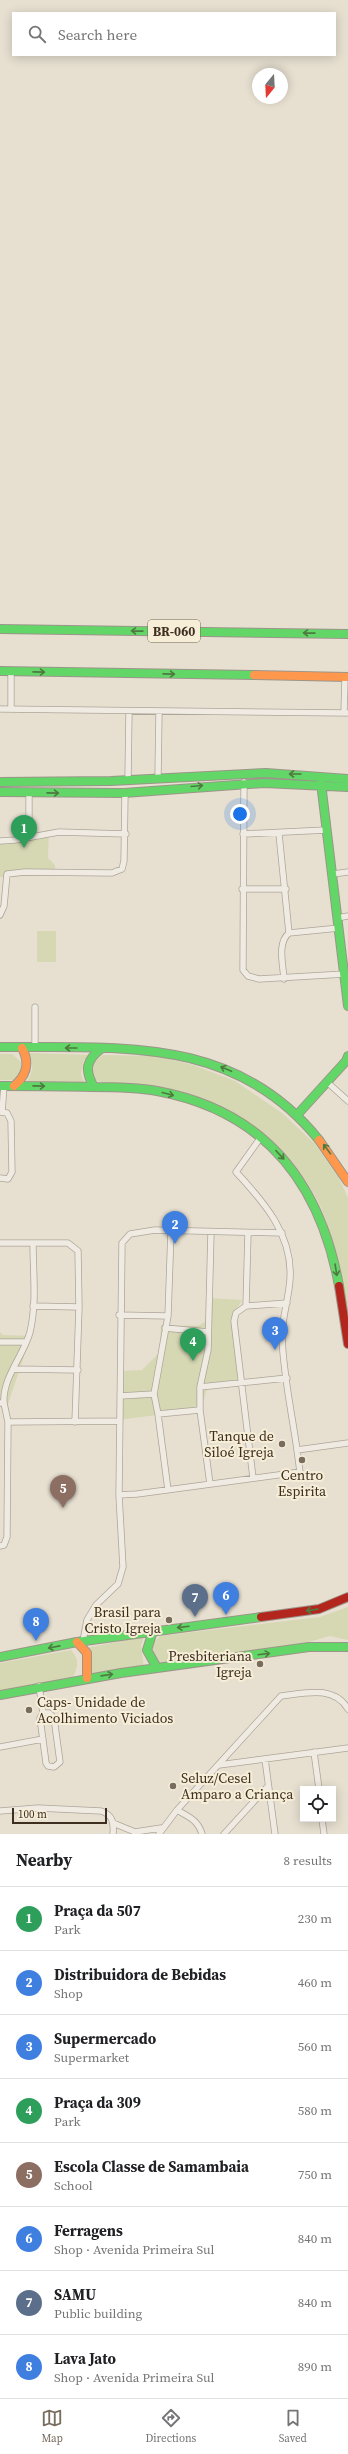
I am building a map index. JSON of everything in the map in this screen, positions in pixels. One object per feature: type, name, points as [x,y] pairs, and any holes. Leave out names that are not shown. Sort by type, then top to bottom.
[{"type":"main road","name":"BR-060","points":[[0,629],[348,634]]},
{"type":"main road","points":[[0,672],[346,677]]},
{"type":"main road","points":[[0,782],[128,780],[158,776],[313,774],[348,779]]},
{"type":"main road","points":[[172,776],[174,788]]},
{"type":"main road","points":[[97,781],[98,794]]},
{"type":"main road","points":[[0,792],[98,794],[125,793],[244,782],[321,783],[348,787]]},
{"type":"main road","points":[[321,783],[339,928],[346,970],[348,1006]]},
{"type":"main road","points":[[0,1048],[102,1048],[161,1051],[205,1061],[246,1079],[297,1115],[321,1142],[348,1182]]},
{"type":"main road","points":[[14,1086],[26,1074],[28,1065],[27,1057],[22,1048]]},
{"type":"main road","points":[[94,1087],[86,1072],[86,1067],[90,1058],[102,1048]]},
{"type":"main road","points":[[297,1115],[347,1059]]},
{"type":"main road","points":[[2,1086],[124,1087],[158,1091],[197,1101],[224,1112],[261,1137],[295,1172],[310,1194],[325,1226],[334,1254],[348,1344]]},
{"type":"main road","points":[[0,1657],[80,1642],[153,1631],[319,1609],[348,1597]]},
{"type":"main road","points":[[153,1631],[146,1647],[147,1656],[157,1668]]},
{"type":"main road","points":[[80,1642],[89,1657],[87,1678]]},
{"type":"main road","points":[[0,1695],[39,1686],[157,1668],[319,1647],[348,1647]]},
{"type":"street","points":[[11,672],[11,709]]},
{"type":"street","points":[[0,709],[346,713],[346,677]]},
{"type":"street","points":[[128,711],[128,780]]},
{"type":"street","points":[[158,776],[159,712]]},
{"type":"street","points":[[244,782],[242,889],[243,970],[253,978],[284,978],[346,970]]},
{"type":"street","points":[[28,792],[30,837]]},
{"type":"street","points":[[0,877],[6,874],[25,872],[117,872],[124,865],[126,834],[125,793]]},
{"type":"street","points":[[243,834],[278,834],[326,830]]},
{"type":"street","points":[[0,841],[59,832],[126,834]]},
{"type":"street","points":[[278,834],[286,889],[289,933],[282,943],[284,978]]},
{"type":"street","points":[[333,874],[348,872]]},
{"type":"street","points":[[0,915],[4,906],[6,874]]},
{"type":"street","points":[[242,889],[286,889]]},
{"type":"street","points":[[338,918],[348,916]]},
{"type":"street","points":[[289,933],[339,928]]},
{"type":"street","points":[[35,1007],[35,1048]]},
{"type":"street","points":[[327,1082],[348,1101]]},
{"type":"street","points":[[0,1178],[8,1179],[12,1172],[11,1121],[7,1113],[1,1112],[2,1086]]},
{"type":"street","points":[[119,1495],[168,1490],[300,1472],[282,1334],[287,1303],[290,1264],[282,1233],[270,1212],[236,1172],[261,1137]]},
{"type":"street","points":[[80,1642],[87,1620],[96,1605],[118,1584],[123,1567],[119,1495],[119,1315],[122,1243],[130,1234],[140,1232],[171,1231],[282,1233]]},
{"type":"street","points":[[168,1490],[154,1394],[168,1316],[171,1231]]},
{"type":"street","points":[[210,1232],[208,1350],[200,1387],[200,1410],[210,1484]]},
{"type":"street","points":[[246,1306],[248,1233]]},
{"type":"street","points":[[0,1243],[68,1243],[78,1251],[78,1370],[75,1422]]},
{"type":"street","points":[[0,1546],[4,1545],[7,1537],[8,1422],[2,1403],[4,1390],[30,1330],[33,1306],[33,1243]]},
{"type":"street","points":[[253,1478],[234,1321],[236,1313],[246,1306],[287,1303]]},
{"type":"street","points":[[33,1306],[79,1307]]},
{"type":"street","points":[[119,1315],[168,1316]]},
{"type":"street","points":[[165,1328],[208,1332]]},
{"type":"street","points":[[0,1342],[26,1342]]},
{"type":"street","points":[[14,1369],[78,1370]]},
{"type":"street","points":[[200,1387],[241,1384],[287,1378]]},
{"type":"street","points":[[120,1396],[154,1394]]},
{"type":"street","points":[[158,1414],[200,1410]]},
{"type":"street","points":[[8,1422],[120,1421]]},
{"type":"street","points":[[297,1450],[348,1443]]},
{"type":"street","points":[[0,1498],[7,1498]]},
{"type":"street","points":[[39,1686],[43,1714],[40,1718],[48,1766],[57,1767],[60,1762],[54,1718],[49,1713],[43,1714]]},
{"type":"street","points":[[113,1823],[135,1832],[160,1831],[177,1810],[281,1696],[324,1692],[340,1699],[348,1710]]},
{"type":"street","points":[[0,1747],[43,1739]]},
{"type":"street","points":[[219,1764],[348,1748]]},
{"type":"street","points":[[314,1752],[319,1786]]},
{"type":"street","points":[[265,1759],[275,1834]]},
{"type":"street","points":[[224,1834],[268,1786]]},
{"type":"street","points":[[0,1811],[38,1808],[101,1812],[110,1815],[113,1823],[113,1834]]},
{"type":"street","points":[[177,1810],[194,1820],[199,1825],[202,1834]]},
{"type":"street","points":[[322,1822],[324,1834]]},
{"type":"green space","points":[[49,830],[48,858],[55,865],[55,875],[0,877],[0,838],[14,838]]},
{"type":"green space","points":[[37,931],[56,931],[56,962],[37,962]]},
{"type":"green space","points":[[28,1053],[93,1055],[84,1060],[81,1074],[85,1084],[25,1084],[32,1069],[32,1061]]},
{"type":"green space","points":[[0,1054],[12,1054],[21,1062],[23,1070],[14,1080],[0,1080]]},
{"type":"green space","points":[[103,1055],[157,1056],[193,1065],[235,1081],[282,1113],[315,1144],[339,1178],[348,1198],[348,1325],[327,1223],[320,1205],[310,1188],[299,1171],[286,1156],[272,1142],[241,1118],[205,1101],[176,1091],[146,1085],[105,1084],[97,1081],[92,1075],[91,1065]]},
{"type":"green space","points":[[209,1298],[242,1300],[233,1315],[232,1323],[238,1383],[208,1385],[201,1409],[119,1420],[119,1371],[142,1370],[159,1353],[161,1325],[198,1326],[210,1319]]},
{"type":"green space","points":[[0,1332],[3,1335],[31,1336],[7,1407],[0,1407]]},
{"type":"green space","points":[[348,1607],[348,1640],[330,1636],[287,1648],[162,1665],[151,1655],[151,1646],[160,1636],[320,1617]]},
{"type":"green space","points":[[144,1637],[141,1645],[144,1668],[89,1675],[85,1648]]},
{"type":"green space","points":[[71,1650],[77,1660],[73,1677],[0,1692],[0,1663]]},
{"type":"traffic: fast","points":[[0,629],[348,634]]},
{"type":"traffic: fast","points":[[0,671],[254,675]]},
{"type":"traffic: fast","points":[[0,782],[111,781],[266,773],[348,779]]},
{"type":"traffic: fast","points":[[0,792],[124,793],[264,783],[348,787]]},
{"type":"traffic: fast","points":[[321,783],[348,1006]]},
{"type":"traffic: fast","points":[[0,1047],[88,1047],[131,1049],[173,1054],[213,1065],[250,1081],[286,1106],[319,1140]]},
{"type":"traffic: fast","points":[[94,1087],[89,1075],[88,1066],[93,1057],[102,1048]]},
{"type":"traffic: fast","points":[[297,1115],[346,1061],[348,1056]]},
{"type":"traffic: fast","points":[[0,1086],[116,1087],[157,1091],[195,1101],[228,1115],[257,1134],[281,1157],[302,1184],[318,1214],[330,1249],[339,1286]]},
{"type":"traffic: fast","points":[[0,1657],[77,1642],[261,1617]]},
{"type":"traffic: fast","points":[[153,1631],[147,1650],[157,1668]]},
{"type":"traffic: fast","points":[[0,1695],[121,1673],[309,1647],[348,1647]]},
{"type":"traffic: slow","points":[[254,675],[348,677]]},
{"type":"traffic: slow","points":[[14,1086],[22,1078],[26,1068],[26,1059],[22,1048]]},
{"type":"traffic: slow","points":[[319,1140],[348,1182]]},
{"type":"traffic: slow","points":[[77,1642],[87,1653],[87,1678]]},
{"type":"traffic: jam","points":[[339,1286],[348,1344]]},
{"type":"traffic: jam","points":[[261,1617],[319,1609],[348,1597]]},
{"type":"place","name":"Praça da 507","points":[[24,848]]},
{"type":"place","name":"Distribuidora de Bebidas","points":[[175,1244]]},
{"type":"place","name":"Supermercado","points":[[275,1350]]},
{"type":"place","name":"Praça da 309","points":[[193,1361]]},
{"type":"place","name":"Tanque de Siloé Igreja","points":[[282,1444]]},
{"type":"place","name":"Centro Espirita","points":[[302,1460]]},
{"type":"place","name":"Escola Classe de Samambaia","points":[[63,1508]]},
{"type":"place","name":"Ferragens","points":[[226,1615]]},
{"type":"place","name":"SAMU","points":[[195,1617]]},
{"type":"place","name":"Brasil para Cristo Igreja","points":[[169,1620]]},
{"type":"place","name":"Lava Jato","points":[[36,1641]]},
{"type":"place","name":"Presbiteriana Igreja","points":[[260,1664]]},
{"type":"place","name":"Caps- Unidade de Acolhimento Viciados","points":[[29,1710]]},
{"type":"place","name":"Seluz/Cesel Amparo a Criança","points":[[173,1786]]}]
